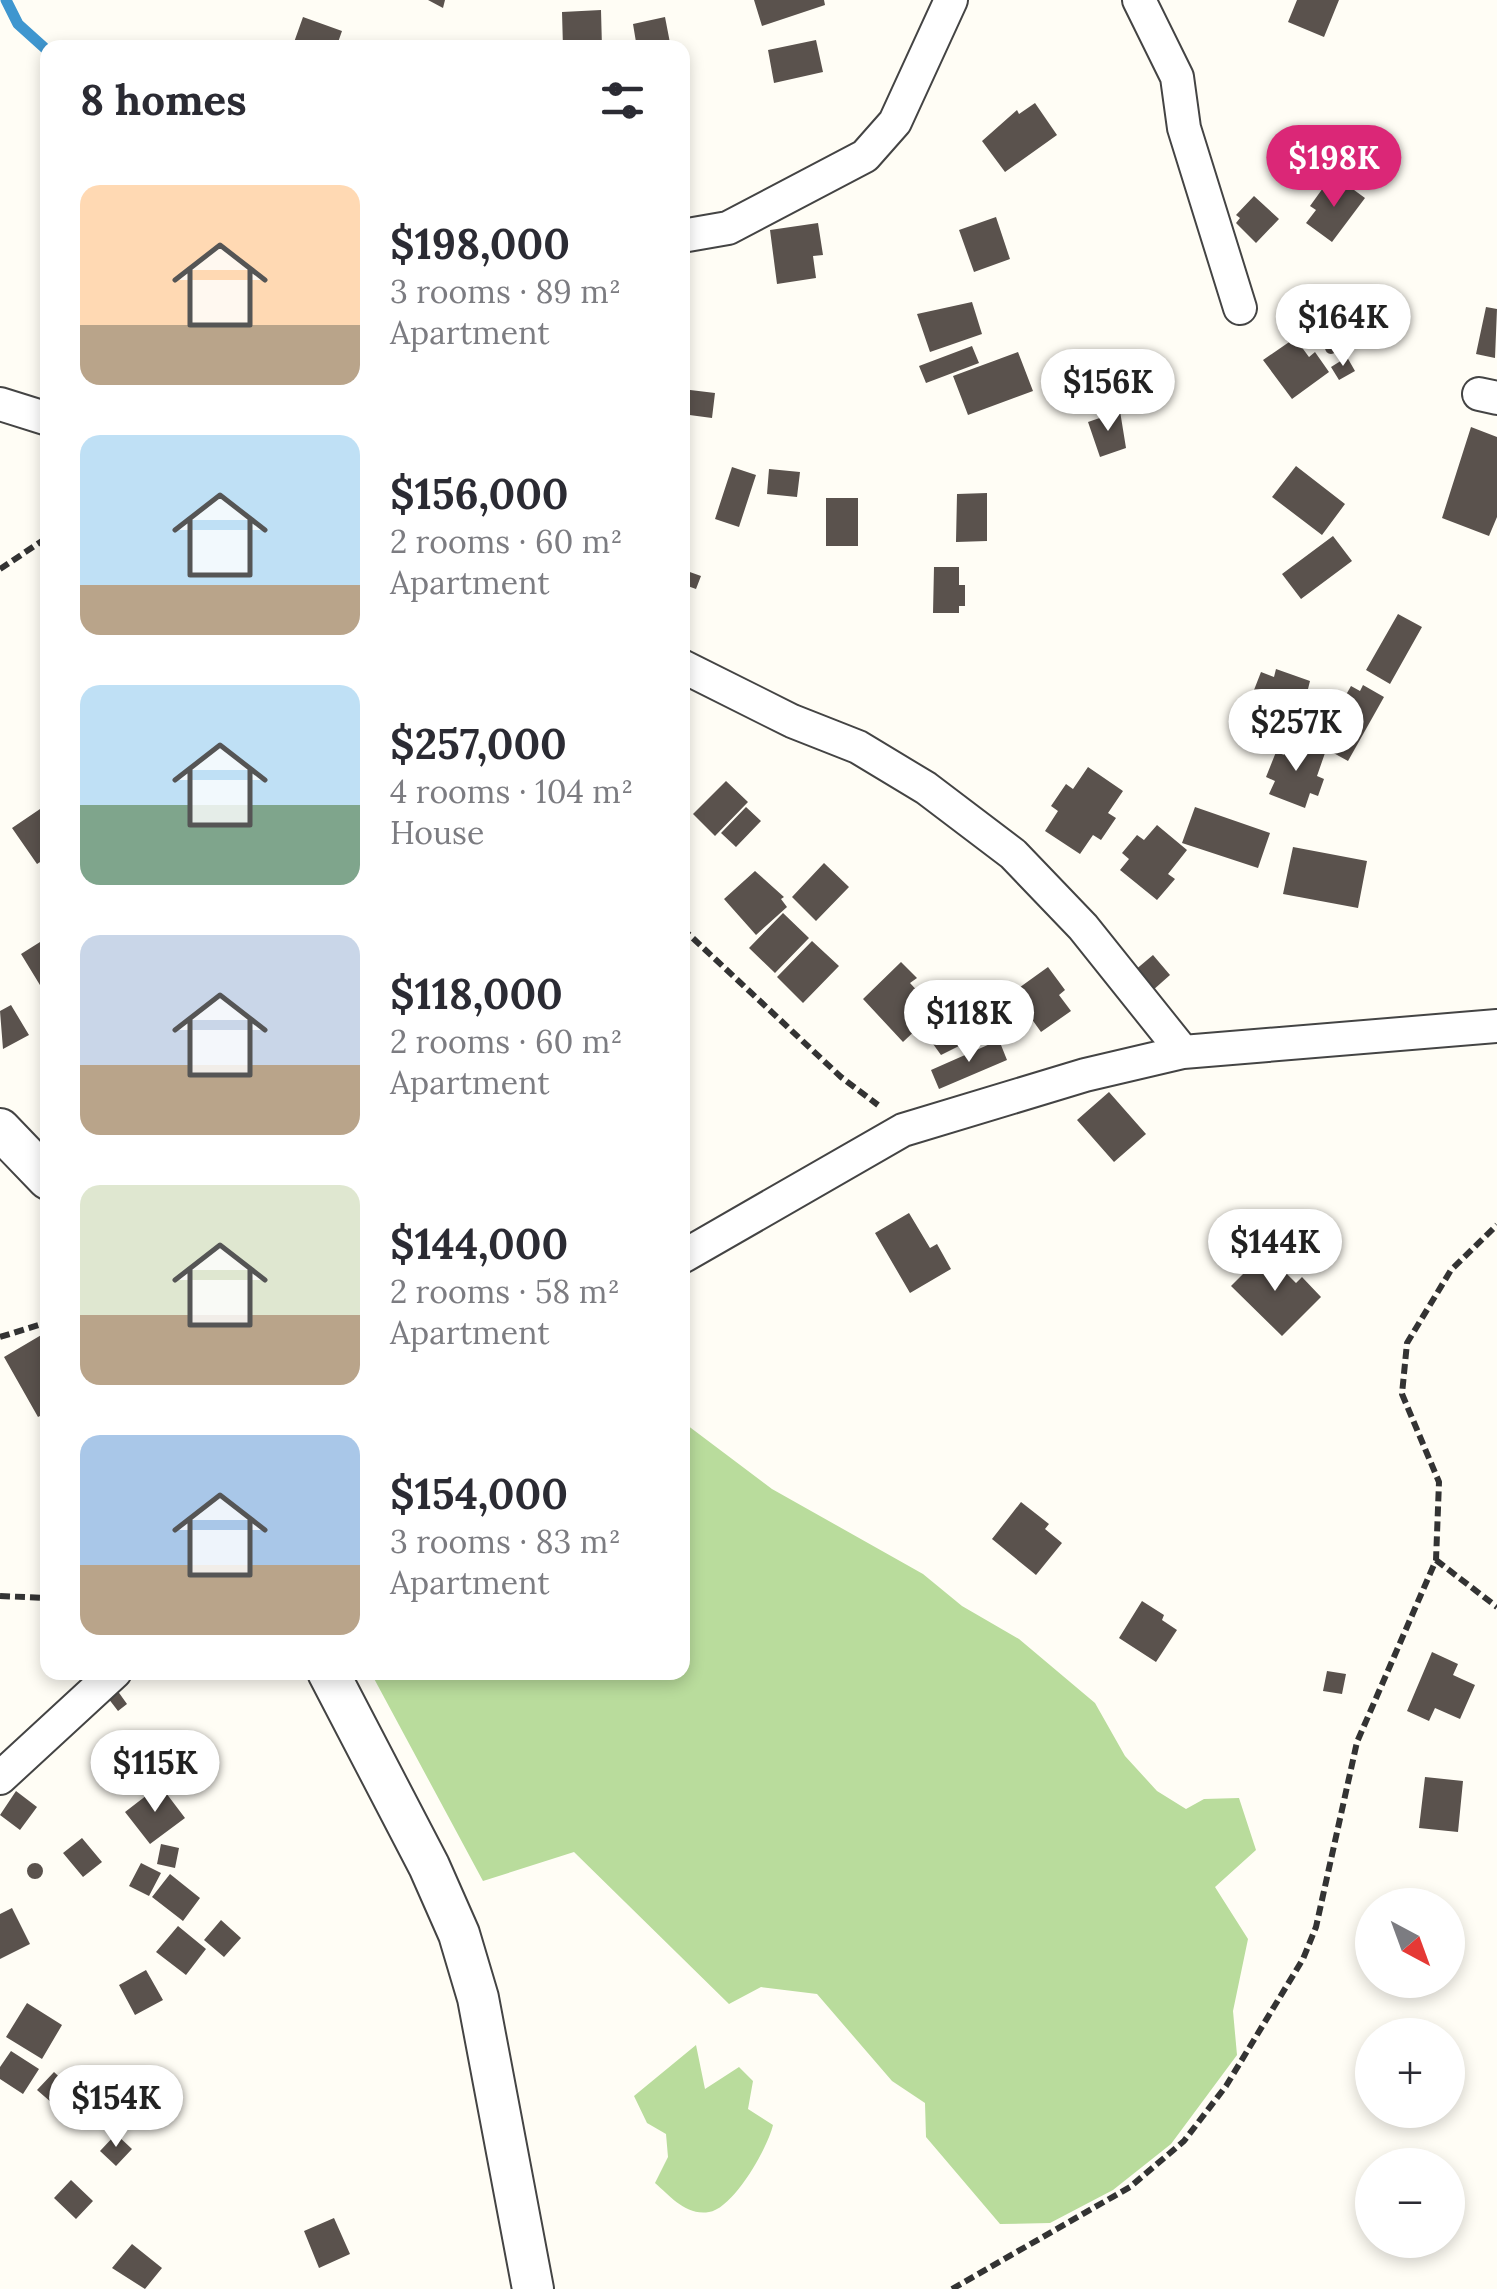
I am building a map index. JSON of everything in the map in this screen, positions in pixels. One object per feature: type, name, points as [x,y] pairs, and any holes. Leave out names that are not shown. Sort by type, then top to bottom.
[{"type":"street","points":[[690,235],[728,228],[865,156],[895,122],[950,0]]},
{"type":"street","points":[[1139,0],[1177,76],[1184,128],[1240,308]]},
{"type":"street","points":[[0,404],[40,416]]},
{"type":"street","points":[[690,670],[792,721],[858,747],[926,788],[1013,854],[1083,927],[1183,1052]]},
{"type":"street","points":[[690,1252],[904,1130],[1085,1076],[1183,1052],[1497,1026]]},
{"type":"street","points":[[0,1129],[40,1171]]},
{"type":"street","points":[[0,1778],[106,1680]]},
{"type":"street","points":[[332,1680],[459,1934],[478,1998],[533,2289]]},
{"type":"path","points":[[0,569],[40,542]]},
{"type":"path","points":[[690,935],[904,1130]]},
{"type":"path","points":[[952,2289],[1130,2187],[1184,2140],[1226,2086],[1303,1959],[1316,1927],[1357,1742],[1436,1560],[1439,1482],[1402,1394],[1407,1342],[1451,1270],[1497,1225]]},
{"type":"path","points":[[0,1337],[40,1324]]},
{"type":"path","points":[[1436,1560],[1497,1607]]},
{"type":"path","points":[[0,1596],[40,1598]]},
{"type":"green space","points":[[690,1427],[772,1489],[923,1574],[962,1606],[1019,1639],[1095,1703],[1125,1756],[1157,1791],[1186,1809],[1204,1799],[1239,1798],[1256,1850],[1215,1887],[1248,1939],[1233,2011],[1237,2055],[1171,2144],[1113,2190],[1050,2223],[1000,2224],[926,2137],[925,2103],[892,2081],[817,1994],[761,1987],[729,2004],[574,1852],[483,1881],[375,1680],[690,1680]]},
{"type":"green space","points":[[696,2045],[705,2089],[739,2067],[753,2081],[748,2109],[773,2125],[739,2189],[709,2212],[686,2208],[655,2183],[668,2157],[666,2134],[647,2123],[634,2096]]},
{"type":"building","points":[[428,0],[445,0],[443,8]]},
{"type":"building","points":[[754,0],[824,0],[825,5],[762,26]]},
{"type":"building","points":[[1297,0],[1339,0],[1324,37],[1288,22]]},
{"type":"building","points":[[601,10],[602,40],[563,40],[562,12]]},
{"type":"building","points":[[303,17],[342,31],[339,40],[295,40]]},
{"type":"building","points":[[665,17],[669,40],[636,40],[633,24]]},
{"type":"building","points":[[816,40],[823,72],[774,83],[768,50]]},
{"type":"building","points":[[1035,103],[1057,135],[1005,172],[982,141],[1017,110],[1019,114]]},
{"type":"building","points":[[1339,179],[1365,198],[1332,242],[1306,223],[1316,210],[1310,206],[1323,188],[1329,193]]},
{"type":"building","points":[[1254,196],[1279,219],[1256,243],[1236,223],[1240,218],[1236,215]]},
{"type":"building","points":[[996,217],[1010,259],[974,272],[959,230]]},
{"type":"building","points":[[818,223],[823,255],[813,256],[816,278],[777,284],[770,230]]},
{"type":"building","points":[[972,302],[982,334],[930,352],[917,314]]},
{"type":"building","points":[[1486,307],[1497,309],[1495,358],[1476,354]]},
{"type":"building","points":[[1314,329],[1321,336],[1314,343],[1307,336]]},
{"type":"building","points":[[1295,338],[1309,357],[1315,352],[1329,372],[1292,399],[1263,360]]},
{"type":"building","points":[[1331,342],[1337,348],[1331,354],[1325,348]]},
{"type":"building","points":[[972,346],[979,363],[926,383],[919,366]]},
{"type":"building","points":[[1092,350],[1115,388],[1076,405],[1059,364]]},
{"type":"building","points":[[1018,352],[1033,391],[968,415],[953,376]]},
{"type":"building","points":[[1347,357],[1355,371],[1339,380],[1331,367]]},
{"type":"building","points":[[690,390],[715,393],[712,418],[690,415]]},
{"type":"building","points":[[1120,411],[1126,448],[1100,457],[1088,422]]},
{"type":"building","points":[[1471,427],[1497,437],[1497,517],[1489,536],[1442,518]]},
{"type":"building","points":[[1296,466],[1345,504],[1322,535],[1272,497]]},
{"type":"building","points":[[732,467],[756,475],[739,527],[715,519]]},
{"type":"building","points":[[769,469],[800,472],[797,497],[767,494]]},
{"type":"building","points":[[987,493],[987,541],[956,542],[957,494]]},
{"type":"building","points":[[826,498],[858,498],[858,546],[826,546]]},
{"type":"building","points":[[1333,536],[1352,561],[1301,599],[1282,574]]},
{"type":"building","points":[[934,567],[959,567],[959,585],[965,585],[965,606],[959,606],[959,613],[933,613]]},
{"type":"building","points":[[690,572],[701,576],[696,589],[690,587]]},
{"type":"building","points":[[1398,614],[1422,627],[1390,684],[1366,670]]},
{"type":"building","points":[[1276,669],[1310,681],[1308,689],[1322,694],[1309,731],[1247,708],[1261,672],[1274,677]]},
{"type":"building","points":[[1363,685],[1384,697],[1348,761],[1310,740],[1323,717],[1340,727],[1348,711],[1339,707],[1351,686],[1360,691]]},
{"type":"building","points":[[1291,740],[1325,753],[1317,776],[1324,779],[1318,796],[1310,793],[1305,808],[1269,794],[1275,781],[1266,777],[1276,752],[1284,755]]},
{"type":"building","points":[[1088,767],[1123,791],[1108,813],[1116,818],[1101,840],[1093,835],[1080,854],[1045,831],[1058,811],[1051,806],[1066,784],[1073,789]]},
{"type":"building","points":[[726,781],[748,802],[715,836],[693,814]]},
{"type":"building","points":[[746,807],[761,821],[736,847],[721,833]]},
{"type":"building","points":[[1195,807],[1270,833],[1258,868],[1182,843]]},
{"type":"building","points":[[40,809],[40,862],[37,864],[12,828]]},
{"type":"building","points":[[1157,825],[1187,850],[1168,874],[1175,879],[1157,900],[1120,870],[1129,859],[1122,853],[1137,835],[1144,840]]},
{"type":"building","points":[[1293,847],[1367,861],[1358,908],[1283,894]]},
{"type":"building","points":[[824,863],[849,887],[816,921],[792,897]]},
{"type":"building","points":[[755,871],[784,897],[781,899],[787,907],[756,935],[724,899]]},
{"type":"building","points":[[783,913],[809,938],[775,973],[749,948]]},
{"type":"building","points":[[812,941],[839,966],[803,1003],[777,977]]},
{"type":"building","points":[[40,942],[40,985],[21,954]]},
{"type":"building","points":[[1153,955],[1170,975],[1152,991],[1134,971]]},
{"type":"building","points":[[901,962],[917,978],[910,983],[936,1011],[903,1042],[863,999]]},
{"type":"building","points":[[1048,967],[1065,990],[1059,995],[1071,1011],[1041,1032],[1031,1018],[1025,1023],[1013,1008],[1019,1003],[1012,993]]},
{"type":"building","points":[[973,1001],[987,1032],[941,1055],[923,1030]]},
{"type":"building","points":[[11,1005],[29,1035],[3,1049],[0,1011]]},
{"type":"building","points":[[999,1040],[1007,1060],[939,1089],[931,1070]]},
{"type":"building","points":[[1109,1092],[1146,1134],[1114,1162],[1077,1120]]},
{"type":"building","points":[[909,1213],[930,1248],[937,1244],[951,1269],[910,1293],[875,1233]]},
{"type":"building","points":[[1265,1252],[1296,1283],[1302,1277],[1321,1297],[1282,1336],[1231,1286]]},
{"type":"building","points":[[40,1336],[40,1416],[38,1417],[4,1357]]},
{"type":"building","points":[[1021,1502],[1049,1524],[1045,1529],[1062,1543],[1036,1575],[992,1539]]},
{"type":"building","points":[[1142,1601],[1164,1615],[1162,1620],[1177,1630],[1156,1662],[1119,1638]]},
{"type":"building","points":[[1432,1652],[1458,1664],[1453,1675],[1475,1685],[1460,1719],[1435,1708],[1429,1721],[1407,1711]]},
{"type":"building","points":[[1327,1671],[1346,1674],[1342,1694],[1323,1691]]},
{"type":"building","points":[[117,1690],[127,1704],[118,1711],[108,1698]]},
{"type":"building","points":[[1425,1777],[1463,1781],[1458,1832],[1419,1828]]},
{"type":"building","points":[[160,1785],[185,1818],[150,1844],[125,1812]]},
{"type":"building","points":[[16,1791],[37,1807],[20,1830],[0,1815]]},
{"type":"building","points":[[82,1838],[102,1862],[83,1877],[63,1853]]},
{"type":"building","points":[[161,1844],[179,1848],[175,1868],[157,1864]]},
{"type":"building","points":[[35,1863],[43,1871],[35,1879],[27,1871]]},
{"type":"building","points":[[141,1863],[161,1873],[149,1896],[129,1886]]},
{"type":"building","points":[[170,1874],[200,1898],[183,1921],[152,1897]]},
{"type":"building","points":[[12,1908],[30,1944],[0,1959],[0,1914]]},
{"type":"building","points":[[221,1920],[241,1938],[224,1957],[204,1940]]},
{"type":"building","points":[[178,1926],[206,1949],[186,1975],[156,1952]]},
{"type":"building","points":[[146,1970],[163,2000],[135,2015],[119,1985]]},
{"type":"building","points":[[27,2003],[62,2025],[42,2059],[6,2037]]},
{"type":"building","points":[[11,2051],[39,2069],[23,2094],[0,2079],[0,2067]]},
{"type":"building","points":[[92,2069],[107,2090],[89,2103],[73,2083]]},
{"type":"building","points":[[54,2072],[68,2085],[52,2103],[37,2090]]},
{"type":"building","points":[[116,2134],[132,2149],[116,2166],[100,2151]]},
{"type":"building","points":[[71,2180],[93,2201],[76,2219],[54,2198]]},
{"type":"building","points":[[334,2218],[350,2254],[319,2268],[304,2231]]},
{"type":"building","points":[[132,2244],[162,2268],[145,2289],[112,2268]]},
{"type":"waterway","points":[[6,0],[18,24],[40,44]]}]
